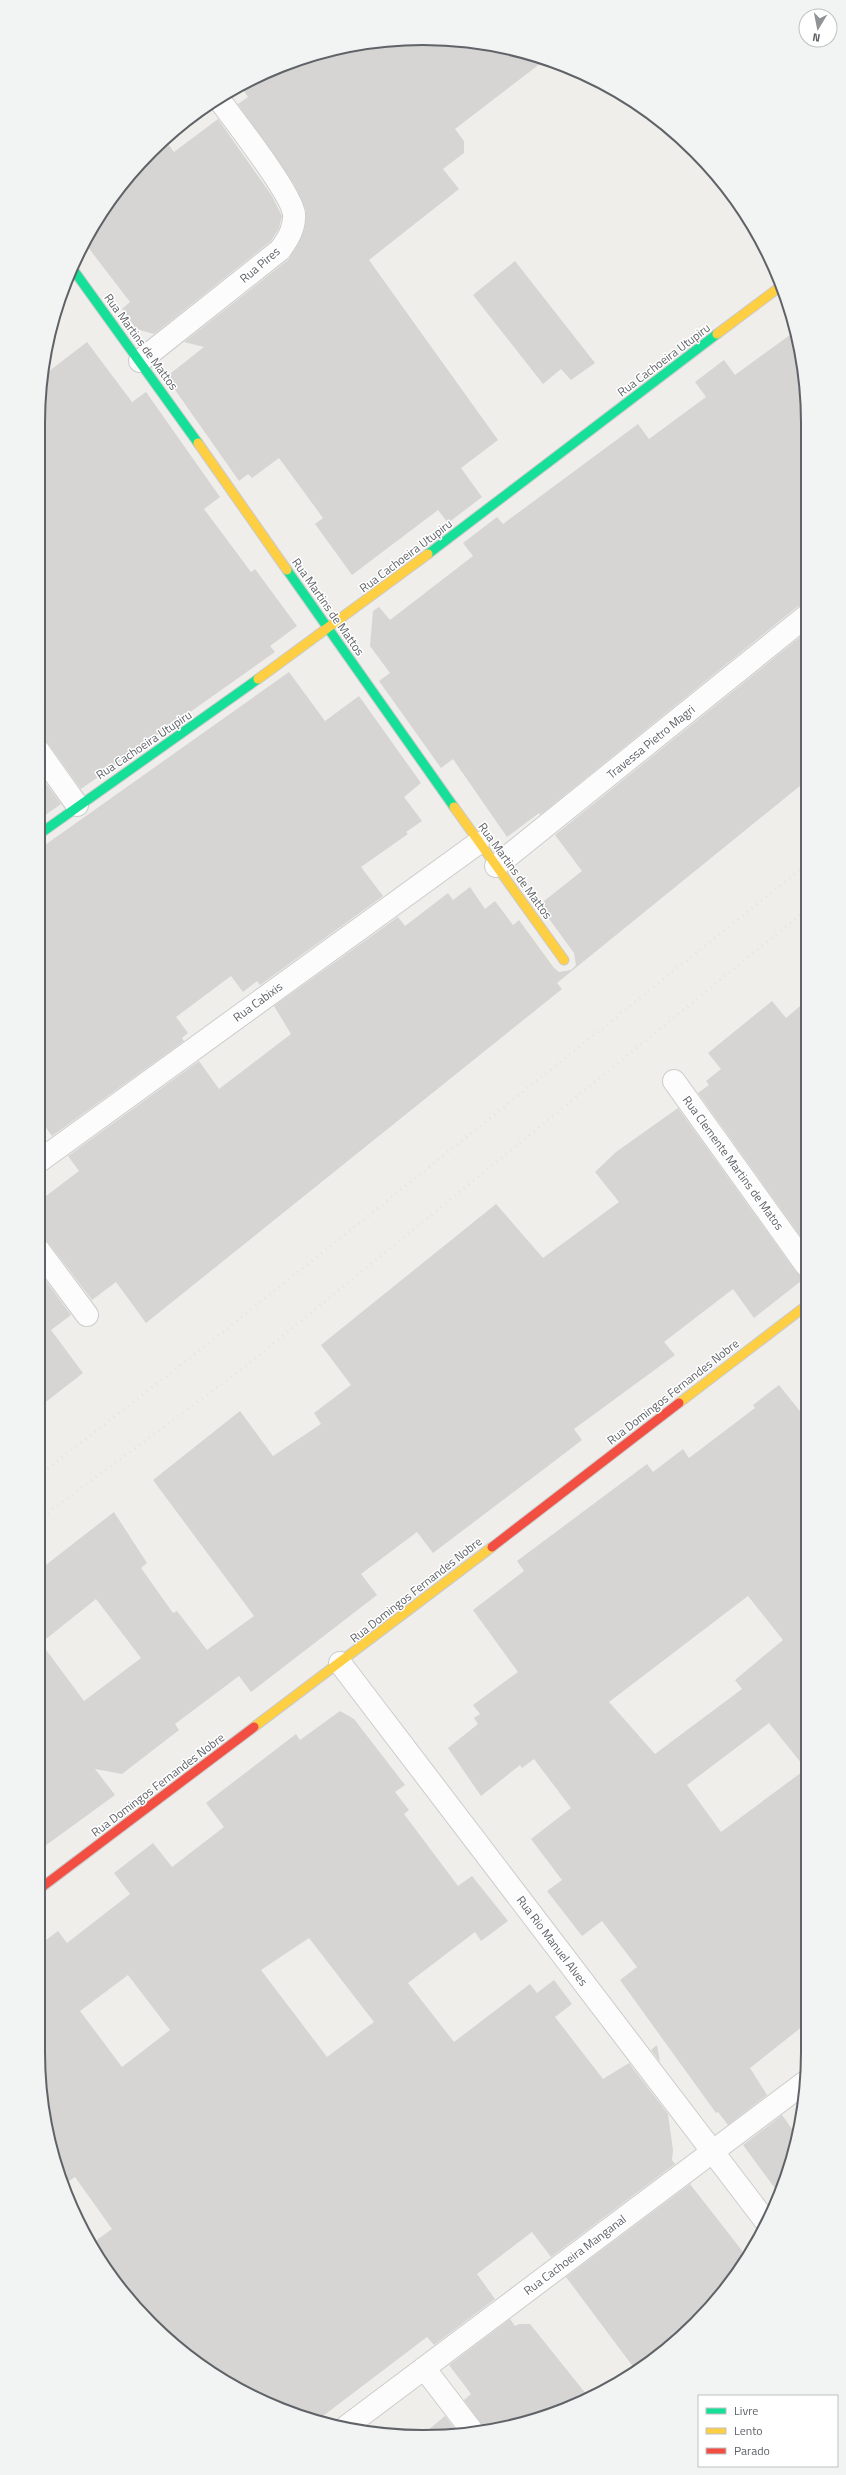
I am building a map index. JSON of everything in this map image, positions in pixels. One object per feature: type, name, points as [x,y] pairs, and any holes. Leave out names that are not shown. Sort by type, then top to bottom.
[{"type":"street","name":"Rua Pires","points":[[140,360],[280,250],[291,234],[294,214],[285,194],[222,104]]},
{"type":"street","name":"Rua Martins de Mattos","points":[[76,273],[140,360],[478,843],[564,960]]},
{"type":"street","name":"Rua Cachoeira Utupiru","points":[[45,830],[77,805],[199,722],[329,629],[776,289]]},
{"type":"street","name":"Travessa Pietro Magri","points":[[496,866],[801,620]]},
{"type":"street","points":[[45,760],[77,805]]},
{"type":"street","name":"Rua Cabixis","points":[[45,1157],[478,843]]},
{"type":"street","name":"Rua Clemente Martins de Matos","points":[[674,1081],[801,1258]]},
{"type":"street","points":[[45,1258],[87,1315]]},
{"type":"street","name":"Rua Domingos Fernandes Nobre","points":[[45,1885],[340,1663],[801,1309]]},
{"type":"street","name":"Rua Rio Manuel Alves","points":[[340,1663],[763,2217]]},
{"type":"street","name":"Rua Cachoeira Manganal","points":[[351,2423],[799,2087]]},
{"type":"street","points":[[424,2368],[469,2427]]},
{"type":"building","points":[[423,45],[472,48],[497,52],[540,64],[455,129],[464,141],[464,153],[443,169],[459,189],[369,260],[498,440],[461,468],[482,497],[448,523],[438,510],[352,575],[315,524],[323,518],[279,458],[252,478],[248,474],[239,481],[166,377],[204,347],[184,342],[288,260],[299,243],[305,227],[306,210],[294,184],[238,104],[248,97],[244,91],[278,74],[301,65],[349,52],[374,48]]},
{"type":"building","points":[[218,119],[272,196],[282,216],[279,228],[271,241],[154,334],[136,329],[122,309],[130,302],[88,248],[109,213],[139,174],[168,144],[174,152]]},
{"type":"building","points":[[515,261],[595,363],[571,380],[561,369],[543,384],[473,295]]},
{"type":"building","points":[[790,335],[798,374],[801,423],[801,606],[797,607],[540,815],[539,813],[507,837],[453,759],[441,768],[379,681],[390,673],[370,646],[373,611],[379,607],[390,620],[473,556],[463,543],[497,517],[503,524],[638,424],[649,439],[706,397],[695,382],[724,360],[735,375]]},
{"type":"building","points":[[87,342],[132,402],[146,392],[220,497],[204,509],[251,572],[255,569],[297,626],[270,646],[275,652],[81,789],[48,743],[45,742],[45,423],[48,372]]},
{"type":"building","points":[[801,636],[801,785],[557,983],[562,989],[146,1323],[116,1282],[92,1300],[48,1242],[45,1240],[45,1197],[79,1171],[68,1156],[199,1061],[219,1089],[291,1034],[274,1006],[398,917],[405,926],[448,893],[453,900],[470,887],[485,909],[495,901],[513,925],[519,920],[554,968],[559,972],[571,970],[576,965],[574,953],[539,905],[582,871],[555,835]]},
{"type":"building","points":[[289,672],[325,721],[359,696],[421,783],[404,797],[422,821],[406,832],[408,834],[361,867],[383,896],[260,985],[257,981],[243,992],[231,976],[176,1017],[188,1033],[182,1038],[184,1041],[52,1136],[45,1126],[45,845]]},
{"type":"building","points":[[45,782],[61,804],[45,815]]},
{"type":"building","points":[[772,1001],[786,1018],[801,1005],[801,1237],[698,1093],[709,1085],[706,1081],[721,1069],[708,1053]]},
{"type":"building","points":[[678,1108],[796,1272],[801,1274],[801,1281],[754,1318],[733,1289],[664,1342],[675,1355],[574,1429],[582,1440],[433,1553],[417,1532],[361,1574],[377,1595],[251,1692],[239,1676],[175,1724],[179,1730],[122,1774],[95,1769],[115,1795],[45,1846],[45,1648],[84,1701],[141,1658],[96,1599],[45,1640],[45,1566],[114,1512],[147,1563],[141,1568],[173,1613],[177,1611],[207,1650],[254,1616],[153,1480],[240,1411],[273,1456],[321,1424],[314,1413],[351,1385],[321,1345],[496,1204],[543,1258],[619,1202],[595,1172],[616,1152]]},
{"type":"building","points":[[45,1280],[71,1315],[51,1330],[83,1373],[45,1403]]},
{"type":"building","points":[[779,1385],[801,1412],[801,1763],[769,1723],[687,1785],[721,1832],[801,1773],[801,2028],[750,2068],[767,2095],[728,2125],[718,2112],[716,2113],[620,1980],[637,1967],[602,1921],[582,1936],[547,1891],[562,1880],[531,1839],[571,1808],[534,1759],[522,1768],[520,1765],[481,1796],[448,1748],[478,1724],[474,1718],[480,1714],[473,1705],[518,1672],[473,1610],[524,1571],[517,1561],[647,1464],[653,1472],[683,1449],[689,1458],[755,1408],[753,1405]],"holes":[[[748,1596],[783,1640],[735,1680],[742,1689],[655,1754],[609,1702]]]},
{"type":"building","points":[[340,1711],[354,1719],[405,1785],[395,1792],[409,1810],[404,1814],[458,1886],[472,1876],[508,1921],[481,1941],[475,1932],[408,1983],[454,2042],[530,1984],[537,1993],[554,1980],[572,2004],[555,2017],[603,2079],[629,2063],[668,2114],[673,2150],[672,2160],[675,2164],[551,2257],[532,2232],[477,2274],[495,2299],[434,2345],[427,2337],[323,2416],[301,2410],[256,2391],[213,2366],[174,2336],[139,2301],[123,2282],[96,2241],[112,2229],[75,2177],[68,2182],[65,2174],[52,2126],[48,2101],[45,2052],[45,1941],[58,1931],[67,1943],[130,1894],[114,1873],[153,1843],[172,1867],[224,1827],[206,1803],[296,1734],[300,1740]],"holes":[[[309,1938],[374,2022],[327,2057],[261,1970]],[[128,1975],[170,2030],[122,2067],[80,2011]]]},
{"type":"building","points":[[657,2045],[660,2062],[651,2050]]},
{"type":"building","points":[[782,2115],[793,2130],[781,2174],[775,2189],[743,2145]]},
{"type":"building","points":[[690,2184],[743,2252],[723,2282],[690,2319],[653,2352],[633,2366],[566,2277]]},
{"type":"building","points":[[510,2319],[515,2326],[519,2324],[530,2324],[585,2393],[545,2410],[497,2423],[482,2425],[464,2400],[471,2394],[449,2365]]},
{"type":"building","points":[[445,2416],[455,2428],[448,2429],[428,2430]]},
{"type":"railway","points":[[45,1471],[213,1340],[801,869]]},
{"type":"railway","points":[[45,1515],[242,1369],[801,914]]},
{"type":"traffic: fast","points":[[76,274],[198,443]]},
{"type":"traffic: fast","points":[[428,554],[717,334]]},
{"type":"traffic: fast","points":[[287,570],[454,807]]},
{"type":"traffic: fast","points":[[45,830],[258,679]]},
{"type":"traffic: slow","points":[[717,334],[776,289]]},
{"type":"traffic: slow","points":[[198,443],[287,570]]},
{"type":"traffic: slow","points":[[258,679],[428,554]]},
{"type":"traffic: slow","points":[[454,807],[564,960]]},
{"type":"traffic: slow","points":[[679,1403],[801,1310]]},
{"type":"traffic: slow","points":[[254,1727],[492,1547]]},
{"type":"traffic: jam","points":[[492,1547],[679,1403]]},
{"type":"traffic: jam","points":[[45,1885],[254,1727]]}]
